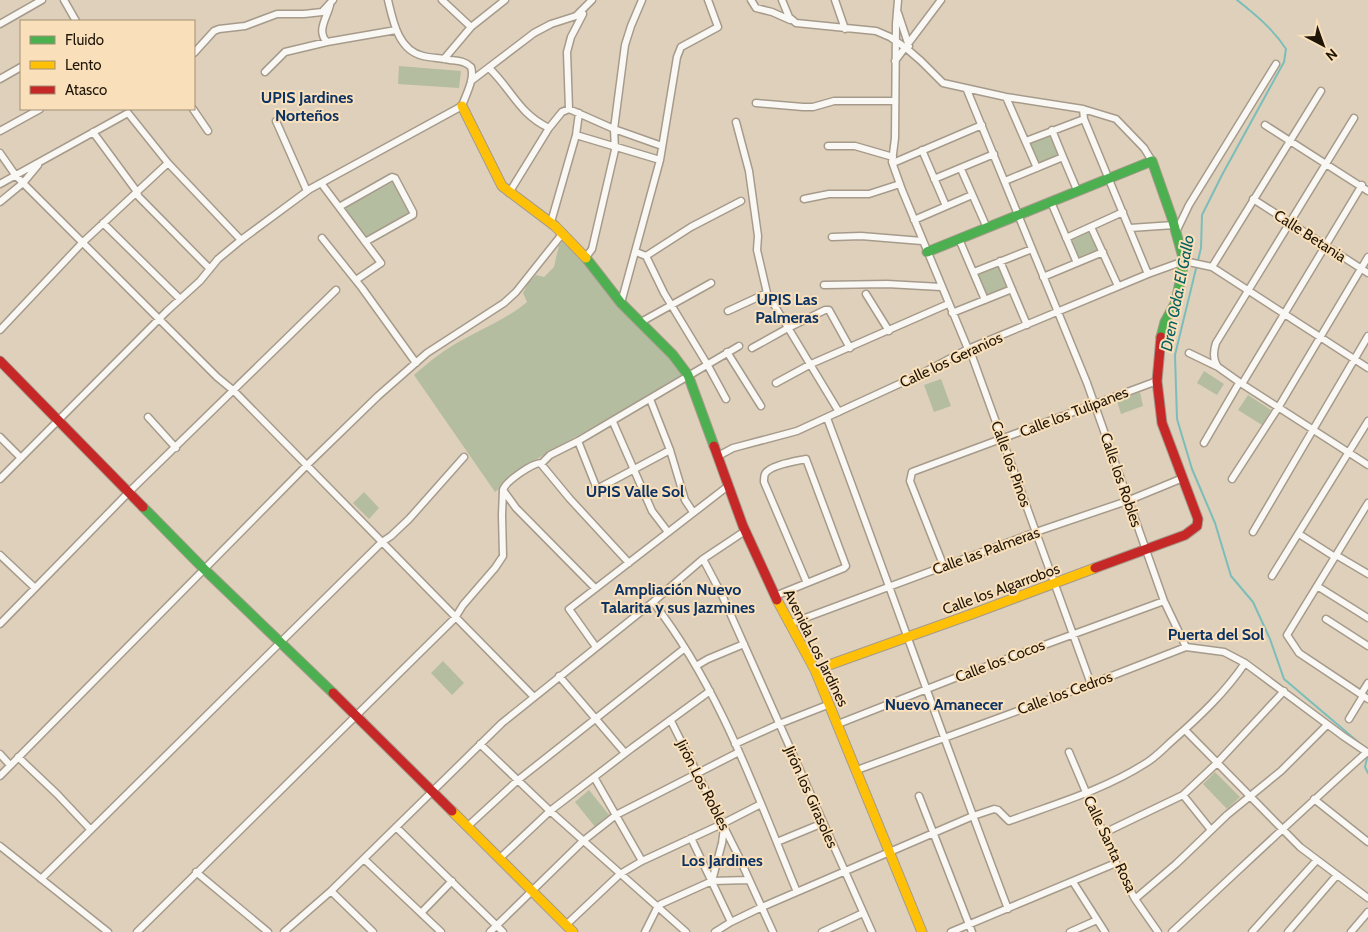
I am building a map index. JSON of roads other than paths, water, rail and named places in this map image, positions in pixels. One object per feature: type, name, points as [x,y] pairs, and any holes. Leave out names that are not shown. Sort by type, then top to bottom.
[{"type":"street","points":[[0,24],[42,0]]},
{"type":"street","points":[[64,0],[75,20]]},
{"type":"street","points":[[0,479],[210,268],[241,240],[320,183],[462,106],[471,81],[472,71],[468,64],[417,54],[401,40],[396,30],[388,0]]},
{"type":"street","points":[[442,0],[471,27]]},
{"type":"street","points":[[444,59],[471,27],[503,0]]},
{"type":"street","points":[[586,257],[592,249],[614,146],[614,129],[625,45],[642,0]]},
{"type":"street","points":[[621,303],[660,160],[668,118],[673,72],[681,47],[718,27],[708,0]]},
{"type":"street","points":[[750,0],[756,8],[772,12],[802,25],[876,31],[908,46]]},
{"type":"street","points":[[782,0],[792,21]]},
{"type":"street","points":[[835,0],[845,29]]},
{"type":"street","points":[[896,0],[893,160],[914,220],[968,349]]},
{"type":"street","points":[[895,61],[941,0]]},
{"type":"street","points":[[471,81],[534,33],[551,24],[576,16],[591,1]]},
{"type":"street","points":[[569,109],[568,46],[580,17],[591,1]]},
{"type":"street","points":[[327,42],[321,34],[321,29],[332,2]]},
{"type":"street","points":[[195,52],[214,31],[219,29],[244,26],[277,14],[322,12],[332,2]]},
{"type":"street","points":[[896,10],[908,46],[943,83],[967,90],[1082,109],[1116,119],[1144,148],[1152,161],[1184,261],[1176,302],[1165,322],[1160,340],[1157,381],[1162,423],[1183,478]]},
{"type":"street","points":[[265,72],[285,52],[327,42],[396,30]]},
{"type":"street","points":[[1175,228],[1276,64]]},
{"type":"street","points":[[0,79],[20,68]]},
{"type":"street","points":[[490,68],[507,87],[521,108],[540,124],[549,128]]},
{"type":"street","name":"Calle los Robles","points":[[967,90],[1059,312],[1095,404],[1144,549],[1164,601],[1186,647]]},
{"type":"street","points":[[1212,267],[1321,91]]},
{"type":"street","points":[[1006,97],[1037,168]]},
{"type":"street","points":[[756,104],[813,107],[834,101],[895,101]]},
{"type":"street","name":"Avenida Los Jardines","points":[[462,106],[502,186],[563,233],[586,257],[621,303],[674,355],[688,375],[745,531],[789,624],[815,670],[922,932]]},
{"type":"street","points":[[509,192],[549,128],[562,112],[569,109],[614,129],[662,146]]},
{"type":"street","points":[[1082,109],[1084,119],[1148,274]]},
{"type":"street","points":[[0,131],[38,110]]},
{"type":"street","points":[[193,110],[208,131]]},
{"type":"street","points":[[0,184],[93,132],[123,112],[128,112],[168,163],[241,240]]},
{"type":"street","points":[[551,222],[576,135],[579,113]]},
{"type":"street","points":[[1218,367],[1214,355],[1216,344],[1354,118]]},
{"type":"street","points":[[1026,141],[1084,119]]},
{"type":"street","points":[[276,121],[307,191]]},
{"type":"street","points":[[736,122],[749,171],[758,236],[757,250],[767,293],[839,412]]},
{"type":"street","points":[[828,146],[855,146],[893,160],[982,125]]},
{"type":"street","points":[[1265,125],[1362,185],[1368,191]]},
{"type":"street","points":[[1052,130],[1077,190]]},
{"type":"street","points":[[93,132],[139,197],[210,268]]},
{"type":"street","points":[[576,135],[660,160]]},
{"type":"street","points":[[922,150],[946,206]]},
{"type":"street","points":[[0,153],[16,176],[159,320],[217,377],[234,391],[534,697]]},
{"type":"street","points":[[934,179],[962,169],[994,154]]},
{"type":"street","points":[[1005,181],[1063,157]]},
{"type":"street","points":[[927,252],[1152,161]]},
{"type":"street","points":[[0,202],[23,183],[40,162]]},
{"type":"street","points":[[0,330],[82,243],[168,163]]},
{"type":"street","points":[[962,169],[987,228]]},
{"type":"street","points":[[339,207],[392,177],[395,178],[413,214],[366,242]]},
{"type":"street","points":[[320,183],[381,263],[356,280]]},
{"type":"street","points":[[804,199],[829,194],[869,194],[900,184]]},
{"type":"street","points":[[1204,444],[1362,185]]},
{"type":"street","points":[[914,220],[972,195]]},
{"type":"street","name":"Calle Betania","points":[[1253,199],[1368,273]]},
{"type":"street","points":[[646,256],[691,227],[740,201]]},
{"type":"street","points":[[1051,202],[1077,263]]},
{"type":"street","points":[[1066,238],[1123,212]]},
{"type":"street","points":[[103,223],[180,299]]},
{"type":"street","points":[[1091,226],[1118,286]]},
{"type":"street","points":[[1130,228],[1175,228]]},
{"type":"street","points":[[0,776],[307,465],[378,396],[427,353],[510,298],[563,233]]},
{"type":"street","points":[[832,237],[861,236],[922,240]]},
{"type":"street","points":[[322,238],[356,280],[416,363]]},
{"type":"street","points":[[959,239],[985,300]]},
{"type":"street","points":[[974,272],[1032,249]]},
{"type":"street","points":[[636,252],[646,256],[726,399]]},
{"type":"street","points":[[1043,277],[1103,252]]},
{"type":"street","points":[[1232,479],[1278,408],[1368,257]]},
{"type":"street","points":[[1000,261],[1027,325]]},
{"type":"street","points":[[1184,261],[1212,267],[1368,368]]},
{"type":"street","name":"Calle los Geranios","points":[[718,456],[732,448],[797,431],[923,373],[968,349],[1118,286],[1184,261]]},
{"type":"street","points":[[641,322],[712,283]]},
{"type":"street","points":[[824,285],[887,284],[941,288]]},
{"type":"street","points":[[952,313],[1012,289]]},
{"type":"street","points":[[0,624],[129,492],[336,290]]},
{"type":"street","points":[[728,311],[767,293]]},
{"type":"street","points":[[866,294],[889,330]]},
{"type":"street","points":[[776,383],[811,364],[948,304]]},
{"type":"street","points":[[752,348],[825,310],[828,310],[850,348]]},
{"type":"street","points":[[1253,532],[1368,336]]},
{"type":"street","points":[[542,463],[550,455],[613,422],[688,375],[739,346]]},
{"type":"street","points":[[727,352],[760,406]]},
{"type":"street","points":[[1189,353],[1218,367],[1240,384],[1368,465]]},
{"type":"street","name":"Calle los Pinos","points":[[972,356],[1091,684]]},
{"type":"street","points":[[0,362],[204,569],[356,715],[573,932]]},
{"type":"street","name":"Calle los Tulipanes","points":[[944,567],[910,478],[912,472],[1157,381]]},
{"type":"street","points":[[650,399],[670,450],[685,500],[693,512]]},
{"type":"street","points":[[148,417],[176,448]]},
{"type":"street","points":[[827,418],[1008,909]]},
{"type":"street","points":[[1272,576],[1368,421]]},
{"type":"street","points":[[613,422],[652,512],[668,532]]},
{"type":"street","points":[[0,437],[21,458]]},
{"type":"street","points":[[578,441],[597,490],[670,450]]},
{"type":"street","points":[[41,879],[382,542],[409,519],[464,457]]},
{"type":"street","points":[[775,596],[807,583],[846,566],[806,459],[768,470],[764,475],[764,482],[807,583]]},
{"type":"street","points":[[137,932],[455,618],[463,605],[503,556],[502,515],[505,485],[529,466],[536,462],[542,463]]},
{"type":"street","points":[[542,463],[570,499],[629,563]]},
{"type":"street","name":"Calle las Palmeras","points":[[789,624],[1036,532],[1128,501],[1183,478]]},
{"type":"street","name":"Calle los Algarrobos","points":[[815,670],[909,638],[1188,534],[1197,526],[1198,519],[1183,478]]},
{"type":"street","points":[[596,647],[569,609],[728,486]]},
{"type":"street","points":[[503,490],[516,508],[595,588]]},
{"type":"street","points":[[1364,696],[1299,652],[1287,636],[1368,503]]},
{"type":"street","points":[[284,932],[331,891],[480,744],[534,697],[704,559],[745,531]]},
{"type":"street","points":[[1299,534],[1368,574]]},
{"type":"street","points":[[0,555],[34,588]]},
{"type":"street","name":"Jirón los Girasoles","points":[[704,559],[722,595],[872,932]]},
{"type":"street","points":[[1316,586],[1368,618]]},
{"type":"street","name":"Calle los Cocos","points":[[838,724],[1164,601]]},
{"type":"street","points":[[653,602],[673,628],[721,710],[797,892]]},
{"type":"street","points":[[1326,620],[1368,646]]},
{"type":"street","points":[[696,666],[744,644]]},
{"type":"street","name":"Calle los Cedros","points":[[857,770],[1186,647],[1224,652],[1245,663],[1368,752]]},
{"type":"street","points":[[468,826],[518,780],[685,648]]},
{"type":"street","points":[[716,931],[730,922],[797,892],[973,816],[994,809],[998,810],[1009,820],[1086,794],[1147,763],[1222,694],[1245,663]]},
{"type":"street","points":[[559,676],[626,753]]},
{"type":"street","points":[[1349,718],[1364,696],[1368,683]]},
{"type":"street","points":[[499,858],[550,811],[710,691]]},
{"type":"street","points":[[1104,833],[1183,795],[1217,763],[1284,691]]},
{"type":"street","points":[[735,744],[830,704]]},
{"type":"street","name":"Jirón Los Robles","points":[[670,721],[723,826],[773,932]]},
{"type":"street","points":[[1135,899],[1176,864],[1211,830],[1281,771],[1327,724]]},
{"type":"street","points":[[1185,730],[1283,831],[1316,861],[1368,898]]},
{"type":"street","points":[[480,744],[550,811],[686,932]]},
{"type":"street","points":[[490,932],[583,841],[616,816],[739,752]]},
{"type":"street","name":"Calle Santa Rosa","points":[[1069,752],[1116,863],[1135,899],[1158,932]]},
{"type":"street","points":[[1172,932],[1368,752]]},
{"type":"street","points":[[0,754],[10,765]]},
{"type":"street","points":[[18,757],[90,829]]},
{"type":"street","points":[[594,777],[642,860]]},
{"type":"street","points":[[1183,795],[1211,830]]},
{"type":"street","points":[[919,796],[972,932]]},
{"type":"street","points":[[1314,800],[1368,842]]},
{"type":"street","points":[[566,925],[620,874],[642,860],[723,826],[761,804]]},
{"type":"street","points":[[777,842],[823,823]]},
{"type":"street","points":[[712,881],[722,842],[723,826]]},
{"type":"street","points":[[396,827],[503,932]]},
{"type":"street","points":[[691,838],[730,922]]},
{"type":"street","points":[[0,846],[105,931]]},
{"type":"street","points":[[364,859],[441,932]]},
{"type":"street","points":[[1252,932],[1316,861]]},
{"type":"street","points":[[951,932],[1116,863]]},
{"type":"street","points":[[196,872],[268,932]]},
{"type":"street","points":[[1288,932],[1337,875]]},
{"type":"street","points":[[645,932],[658,906],[704,883],[748,880]]},
{"type":"street","points":[[421,913],[452,881]]},
{"type":"street","points":[[1073,882],[1105,932]]},
{"type":"street","points":[[331,891],[373,932]]},
{"type":"street","points":[[1351,932],[1368,912]]},
{"type":"street","points":[[822,932],[863,913]]},
{"type":"street","points":[[1070,932],[1097,920]]},
{"type":"waterway","name":"Dren Qda. El Gallo","points":[[1237,0],[1270,29],[1286,49],[1284,62],[1202,215],[1201,248],[1175,355],[1177,419],[1192,469],[1215,523],[1231,576],[1253,602],[1270,639],[1284,679],[1364,747]]},
{"type":"waterway","name":"Dren Qda. El Gallo","points":[[1368,754],[1365,767],[1368,773]]},
{"type":"district","name":"UPIS Jardines Norteños","points":[[307,106]]},
{"type":"district","name":"UPIS Las Palmeras","points":[[787,308]]},
{"type":"district","name":"UPIS Valle Sol","points":[[635,491]]},
{"type":"district","name":"Ampliación Nuevo Talarita y sus Jazmines","points":[[678,598]]},
{"type":"district","name":"Puerta del Sol","points":[[1216,634]]},
{"type":"district","name":"Nuevo Amanecer","points":[[944,704]]},
{"type":"district","name":"Los Jardines","points":[[722,860]]}]
